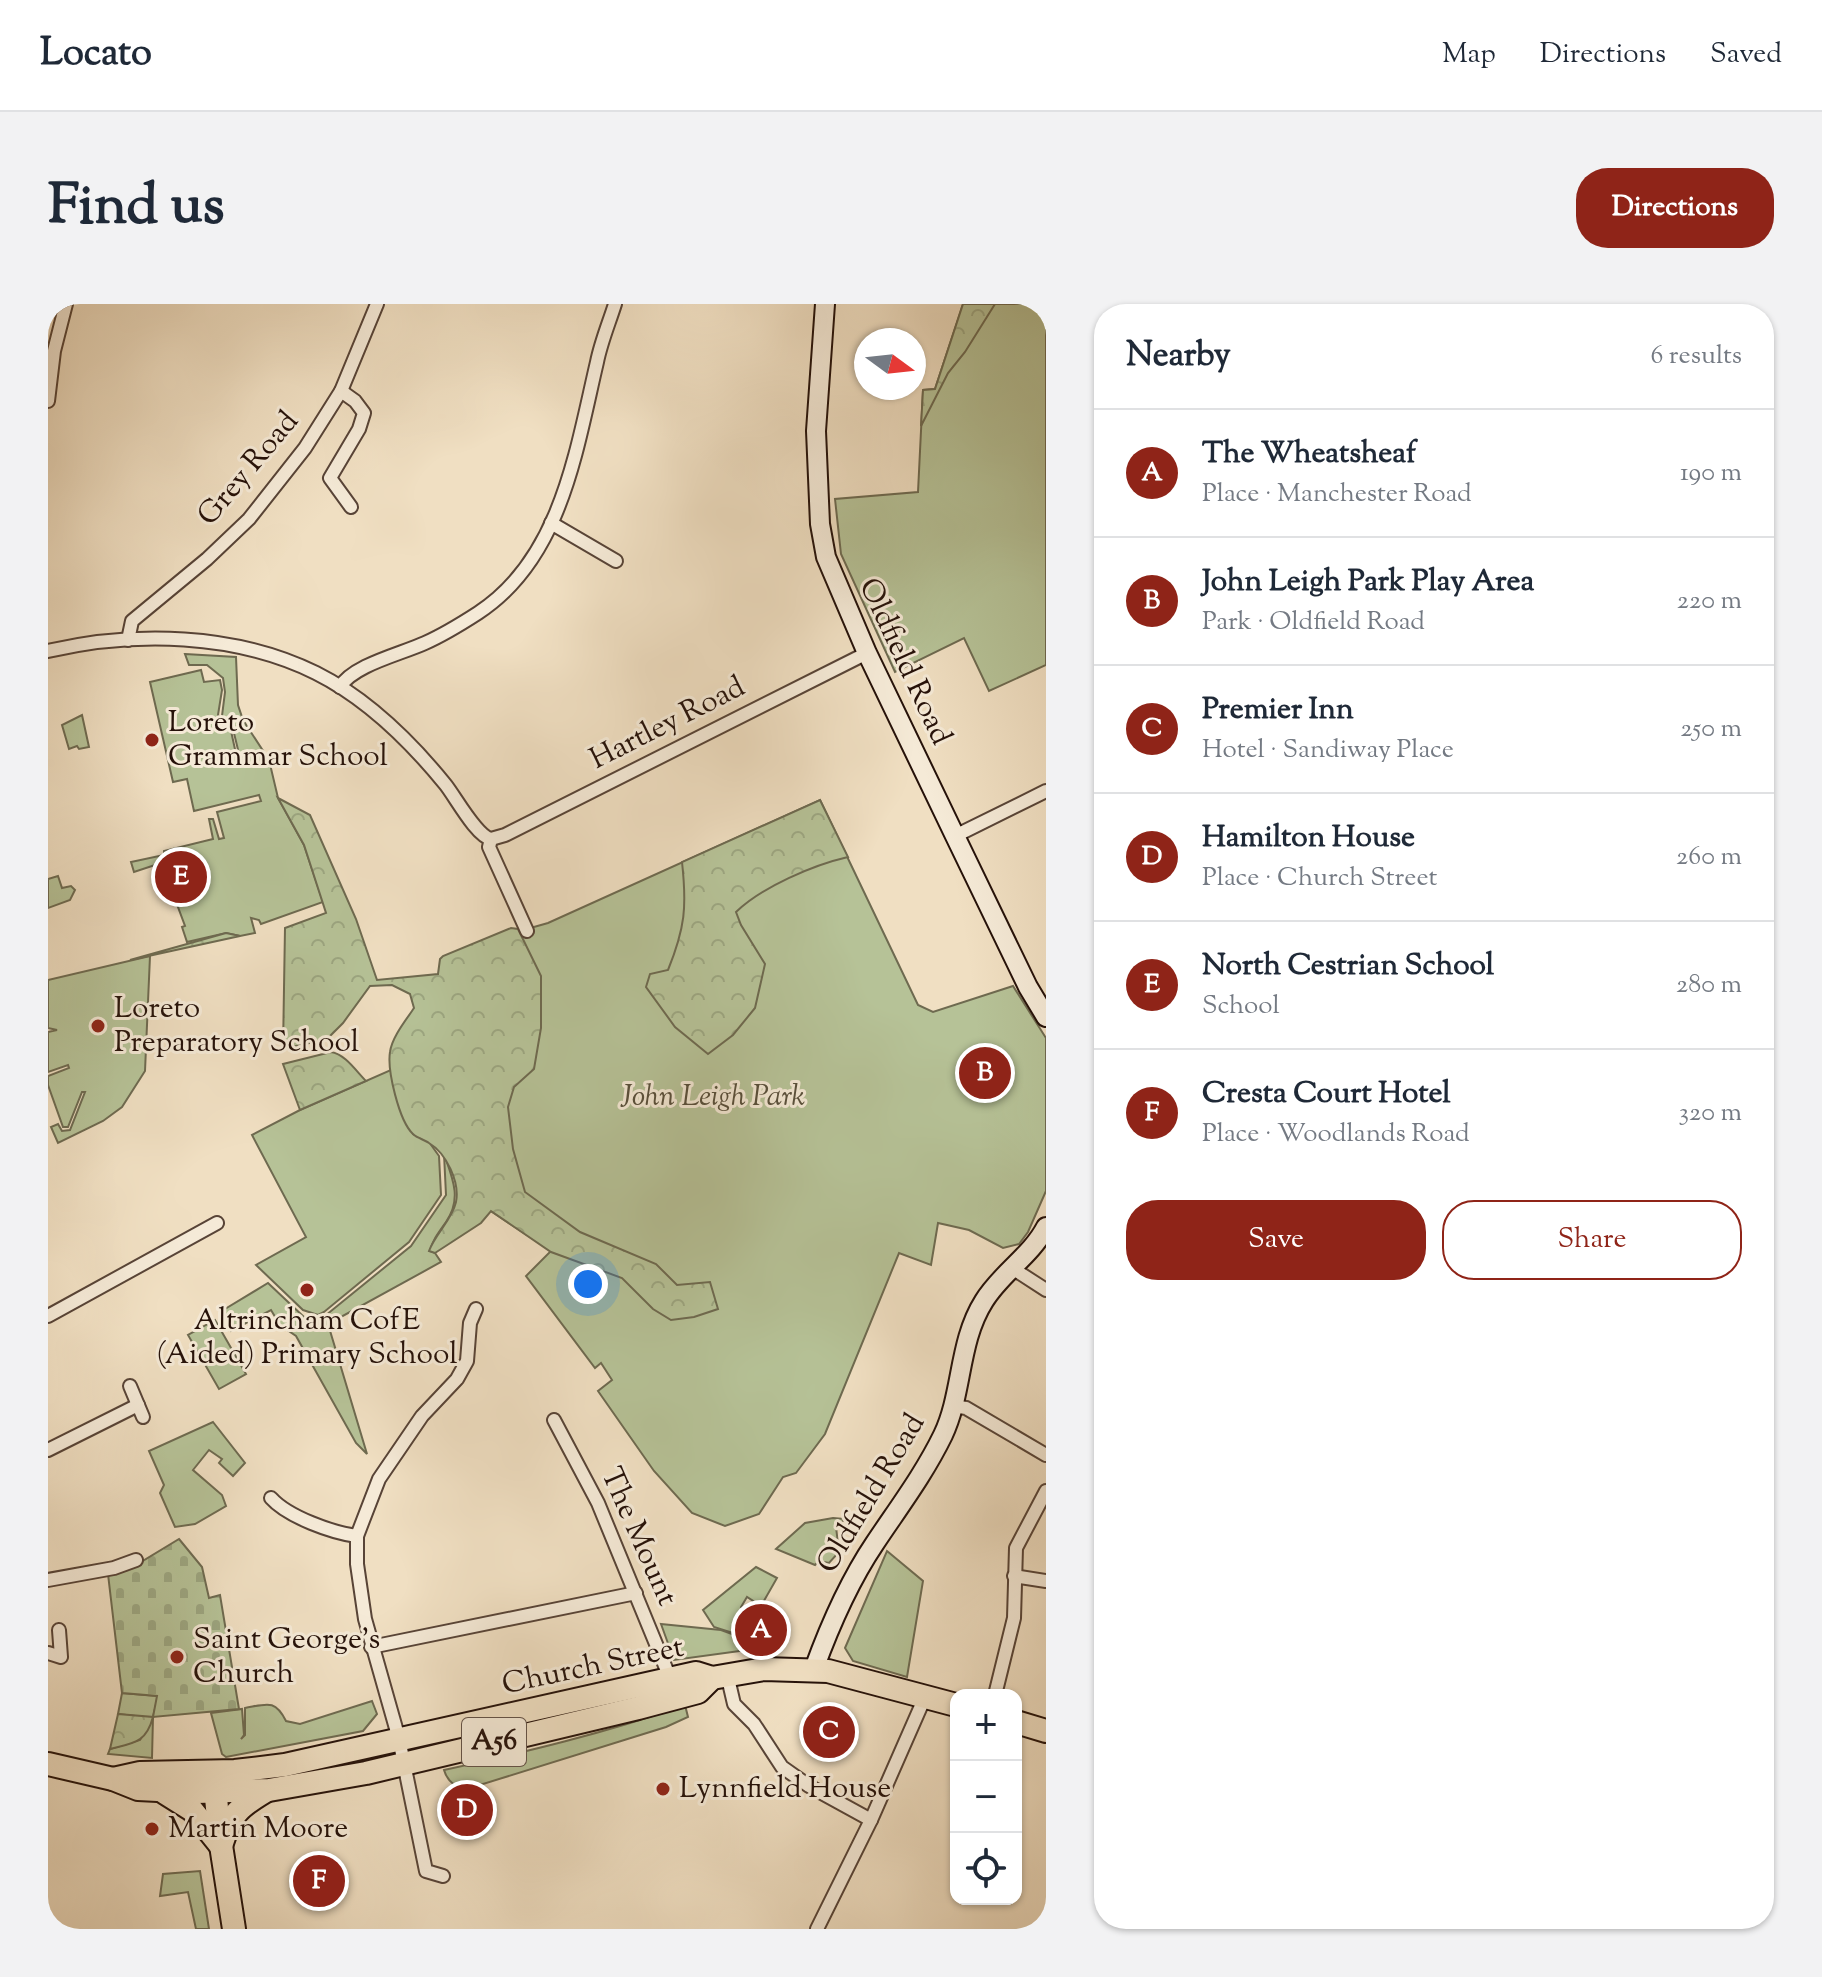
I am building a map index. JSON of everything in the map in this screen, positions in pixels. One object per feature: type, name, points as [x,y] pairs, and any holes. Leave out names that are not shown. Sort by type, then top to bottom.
[{"type":"highway","name":"A56","points":[[720,1676],[764,1669],[814,1669],[857,1677],[950,1703]]},
{"type":"highway","name":"Church Street","points":[[48,1764],[113,1779],[138,1789],[160,1791],[214,1782],[670,1678],[696,1673],[720,1676]]},
{"type":"highway","name":"Church Street","points":[[113,1779],[140,1773],[269,1790],[366,1773],[698,1692],[720,1676]]},
{"type":"highway","points":[[1022,1724],[1046,1731]]},
{"type":"highway","points":[[214,1782],[234,1929]]},
{"type":"highway","points":[[221,1846],[233,1816],[245,1803],[269,1790]]},
{"type":"highway","points":[[160,1791],[192,1810],[221,1846]]},
{"type":"street","points":[[48,401],[54,351],[66,304]]},
{"type":"street","name":"Grey Road","points":[[128,640],[132,621],[207,559],[259,507],[305,448],[341,391],[377,304]]},
{"type":"street","points":[[340,687],[348,677],[362,669],[427,642],[479,613],[505,592],[525,567],[551,523],[579,446],[597,359],[615,304]]},
{"type":"street","name":"Oldfield Road","points":[[825,304],[816,431],[820,524],[829,567],[955,836],[1028,987],[1046,1017]]},
{"type":"street","points":[[341,391],[355,401],[364,413],[359,429],[330,478],[351,507]]},
{"type":"street","points":[[551,523],[616,561]]},
{"type":"street","points":[[48,651],[128,640],[172,639],[233,645],[295,664],[340,687],[400,734],[446,785],[480,834],[491,839],[489,847],[527,931]]},
{"type":"street","name":"Hartley Road","points":[[491,839],[505,835],[867,653]]},
{"type":"street","points":[[955,836],[1046,791]]},
{"type":"street","points":[[48,1316],[217,1223]]},
{"type":"street","name":"Oldfield Road","points":[[814,1669],[842,1598],[874,1544],[909,1497],[944,1434],[975,1318],[995,1285],[1035,1244],[1046,1227]]},
{"type":"street","points":[[1012,1268],[1046,1290]]},
{"type":"street","points":[[443,1876],[426,1871],[399,1739],[371,1647],[357,1564],[357,1536],[379,1479],[422,1416],[457,1379],[467,1361],[470,1323],[476,1309]]},
{"type":"street","points":[[48,1450],[140,1411],[130,1386]]},
{"type":"street","points":[[953,1406],[966,1408],[1046,1455]]},
{"type":"street","name":"The Mount","points":[[554,1420],[598,1503],[670,1678]]},
{"type":"street","points":[[996,1689],[1014,1618],[1016,1548],[1046,1491]]},
{"type":"street","points":[[271,1498],[303,1518],[328,1529],[357,1536]]},
{"type":"street","points":[[48,1580],[114,1568],[136,1560]]},
{"type":"street","points":[[1014,1576],[1046,1581]]},
{"type":"street","points":[[371,1647],[636,1593]]},
{"type":"street","points":[[48,1653],[61,1657],[59,1630]]},
{"type":"street","points":[[720,1676],[734,1704],[754,1724],[782,1767],[809,1786],[871,1820]]},
{"type":"street","points":[[817,1929],[871,1820],[925,1697]]},
{"type":"green space","points":[[963,304],[1046,304],[1046,665],[989,691],[964,638],[895,672],[841,554],[835,499],[918,492],[923,400],[926,400],[926,390],[935,389]]},
{"type":"green space","points":[[963,304],[995,304],[948,373],[921,426],[926,390],[935,389]]},
{"type":"green space","points":[[185,654],[236,657],[238,705],[243,720],[269,760],[278,798],[304,845],[323,902],[261,924],[259,920],[251,918],[255,933],[240,936],[226,933],[187,942],[182,927],[185,926],[166,875],[162,874],[158,864],[134,872],[131,862],[213,839],[209,819],[213,819],[219,839],[224,838],[217,812],[261,801],[259,795],[194,811],[187,779],[173,782],[150,682],[201,670],[204,682],[220,680],[222,690],[218,715],[231,731],[238,763],[241,762],[233,729],[222,716],[223,678],[207,665],[189,665]]},
{"type":"green space","points":[[82,715],[89,747],[69,749],[62,725]]},
{"type":"green space","points":[[278,798],[310,815],[356,919],[377,980],[438,974],[443,956],[511,928],[518,929],[541,976],[541,1028],[534,1069],[514,1087],[508,1107],[513,1149],[525,1192],[580,1232],[656,1264],[677,1285],[710,1282],[718,1309],[671,1320],[653,1309],[622,1278],[551,1252],[491,1211],[481,1223],[435,1253],[429,1251],[451,1215],[457,1194],[454,1177],[446,1161],[408,1127],[395,1095],[390,1052],[396,1035],[414,1008],[410,994],[392,985],[370,986],[327,1039],[283,1049],[285,928],[326,913],[304,845]]},
{"type":"green space","name":"John Leigh Park","points":[[820,800],[918,1005],[933,1012],[1013,986],[1046,1038],[1046,1191],[1028,1232],[1019,1244],[1003,1248],[969,1230],[938,1223],[931,1265],[899,1253],[825,1434],[796,1473],[783,1477],[759,1514],[725,1526],[692,1513],[654,1471],[598,1391],[612,1380],[601,1363],[595,1368],[526,1276],[551,1251],[465,1194],[509,934],[548,923]]},
{"type":"green space","points":[[820,800],[848,857],[789,878],[736,912],[765,964],[755,1008],[733,1035],[708,1054],[675,1027],[646,987],[650,974],[668,970],[678,942],[684,905],[682,862]]},
{"type":"green space","points":[[58,876],[62,888],[71,886],[75,890],[70,900],[48,908],[48,879]]},
{"type":"green space","points":[[226,933],[240,936],[130,960]]},
{"type":"green space","name":"Loreto Preparatory School","points":[[150,956],[145,1071],[122,1107],[103,1121],[58,1143],[51,1127],[58,1124],[62,1131],[70,1130],[85,1092],[82,1092],[68,1127],[63,1127],[48,1085],[48,1076],[69,1068],[68,1065],[48,1072],[48,1032],[57,1030],[48,1028],[48,980]]},
{"type":"green space","points":[[331,1052],[346,1059],[366,1081],[300,1110],[283,1064]]},
{"type":"green space","points":[[393,1069],[413,1134],[429,1142],[439,1156],[441,1195],[409,1242],[324,1312],[318,1315],[303,1310],[256,1265],[306,1237],[252,1135]]},
{"type":"green space","points":[[444,1154],[455,1197],[451,1214],[430,1251],[441,1262],[328,1324],[367,1454],[356,1443],[296,1336],[280,1325],[271,1310],[231,1331],[220,1312],[268,1283],[304,1317],[320,1320],[411,1246],[446,1195]]},
{"type":"green space","points":[[215,1320],[246,1374],[219,1389],[188,1335]]},
{"type":"green space","points":[[213,1422],[245,1463],[233,1476],[219,1463],[222,1459],[209,1450],[193,1470],[222,1495],[226,1506],[195,1524],[175,1527],[160,1493],[164,1485],[149,1451]]},
{"type":"green space","points":[[845,1519],[836,1527],[839,1552],[829,1563],[819,1561],[815,1565],[776,1549],[805,1523]]},
{"type":"green space","points":[[179,1539],[202,1567],[209,1598],[220,1595],[239,1709],[153,1717],[157,1696],[122,1693],[108,1574],[131,1568]]},
{"type":"green space","points":[[887,1551],[923,1581],[907,1677],[853,1661],[845,1648]]},
{"type":"green space","points":[[756,1567],[777,1578],[761,1606],[747,1597],[738,1619],[745,1626],[736,1634],[714,1627],[703,1610]]},
{"type":"green space","points":[[661,1624],[721,1630],[732,1634],[747,1650],[674,1660]]},
{"type":"green space","points":[[122,1693],[158,1696],[153,1718],[118,1714]]},
{"type":"green space","points":[[372,1701],[377,1714],[363,1731],[226,1757],[222,1754],[211,1713],[242,1709],[244,1735],[241,1739],[245,1735],[245,1708],[274,1706],[286,1721],[300,1724]]},
{"type":"green space","points":[[685,1705],[688,1717],[666,1727],[467,1789],[452,1783],[444,1770],[595,1733]]},
{"type":"green space","points":[[118,1714],[153,1717],[143,1737],[110,1749]]},
{"type":"green space","points":[[153,1718],[152,1758],[108,1754],[110,1749],[140,1740]]},
{"type":"green space","points":[[200,1871],[209,1929],[196,1929],[188,1892],[160,1896],[163,1874]]},
{"type":"place","name":"Loreto Grammar School","points":[[152,740]]},
{"type":"place","name":"North Cestrian School","points":[[181,877]]},
{"type":"place","name":"Loreto Preparatory School","points":[[98,1026]]},
{"type":"place","name":"John Leigh Park Play Area","points":[[985,1073]]},
{"type":"place","name":"Altrincham CofE (Aided) Primary School","points":[[307,1290]]},
{"type":"place","name":"The Wheatsheaf","points":[[761,1630]]},
{"type":"place","name":"Saint George's Church","points":[[177,1657]]},
{"type":"place","name":"Premier Inn","points":[[829,1732]]},
{"type":"place","name":"Lynnfield House","points":[[663,1789]]},
{"type":"place","name":"Hamilton House","points":[[467,1810]]},
{"type":"place","name":"Martin Moore","points":[[152,1829]]},
{"type":"place","name":"Cresta Court Hotel","points":[[319,1881]]}]
